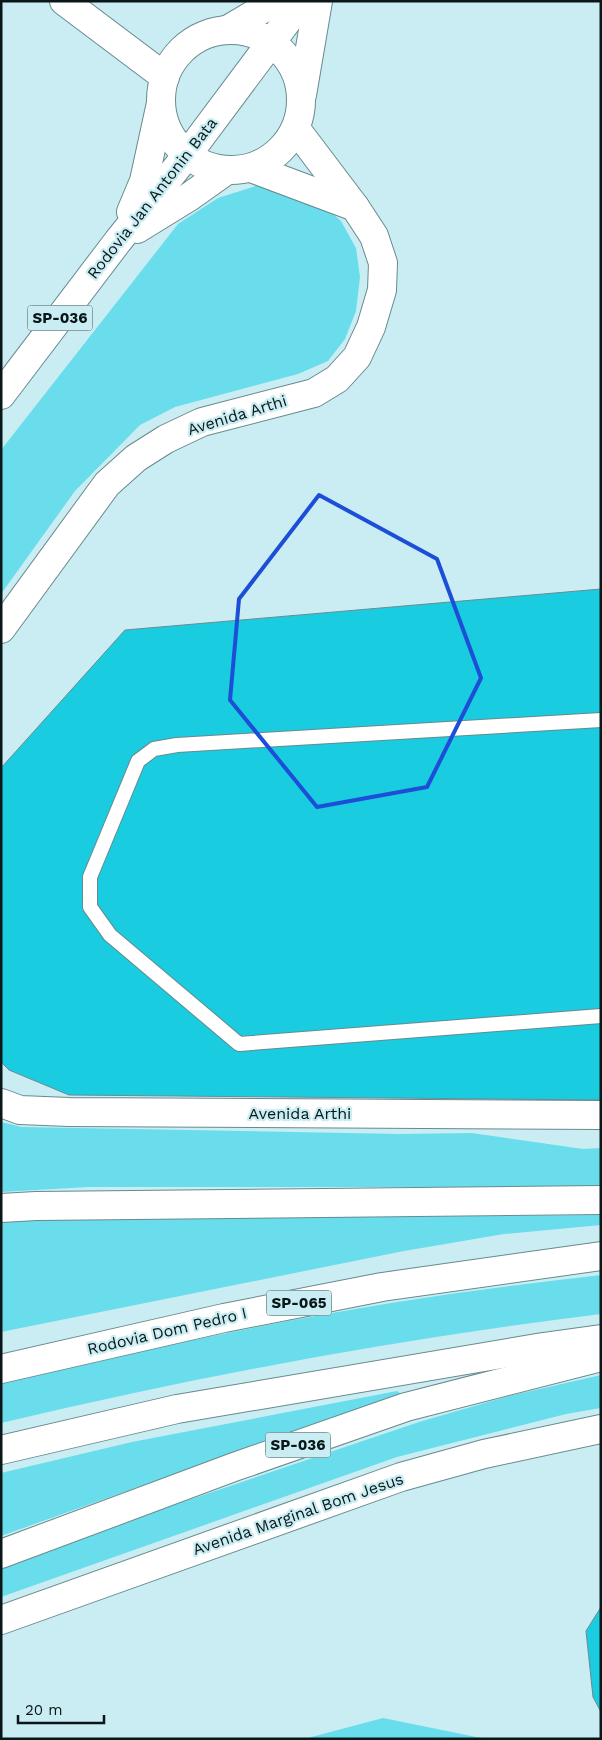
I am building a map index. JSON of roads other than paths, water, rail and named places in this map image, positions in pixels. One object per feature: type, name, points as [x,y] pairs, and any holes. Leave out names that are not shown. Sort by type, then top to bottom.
[{"type":"main road","points":[[64,1],[163,90],[166,127],[187,155],[209,167],[239,169],[355,207]]},
{"type":"main road","points":[[229,30],[276,1]]},
{"type":"main road","name":"Rodovia Jan Antonin Bata","points":[[1,395],[118,241],[187,155],[302,1]]},
{"type":"main road","points":[[118,241],[239,169],[282,149],[296,128],[318,1]]},
{"type":"main road","points":[[118,241],[144,181],[163,90],[176,56],[188,44],[205,34],[229,30],[249,31],[271,41],[291,61],[302,95]]},
{"type":"main road","name":"Avenida Arthi","points":[[1,629],[107,484],[136,458],[166,439],[202,422],[314,393],[337,379],[357,357],[371,327],[382,290],[382,263],[374,236],[355,207],[296,128]]},
{"type":"main road","name":"Avenida Arthi","points":[[1,1103],[20,1110],[69,1112],[601,1115]]},
{"type":"main road","points":[[1,1208],[65,1205],[601,1200]]},
{"type":"main road","name":"Rodovia Dom Pedro I","points":[[1,1369],[224,1318],[382,1287],[601,1256]]},
{"type":"main road","points":[[1,1450],[177,1409],[543,1347],[601,1339]]},
{"type":"main road","name":"SP-036","points":[[1,1554],[234,1467],[406,1407],[601,1357]]},
{"type":"main road","name":"Avenida Marginal Bom Jesus","points":[[1,1620],[401,1477],[484,1454],[601,1429]]},
{"type":"lane","points":[[601,720],[177,745],[154,749],[138,761],[90,877],[90,907],[110,935],[240,1044],[601,1016]]}]
